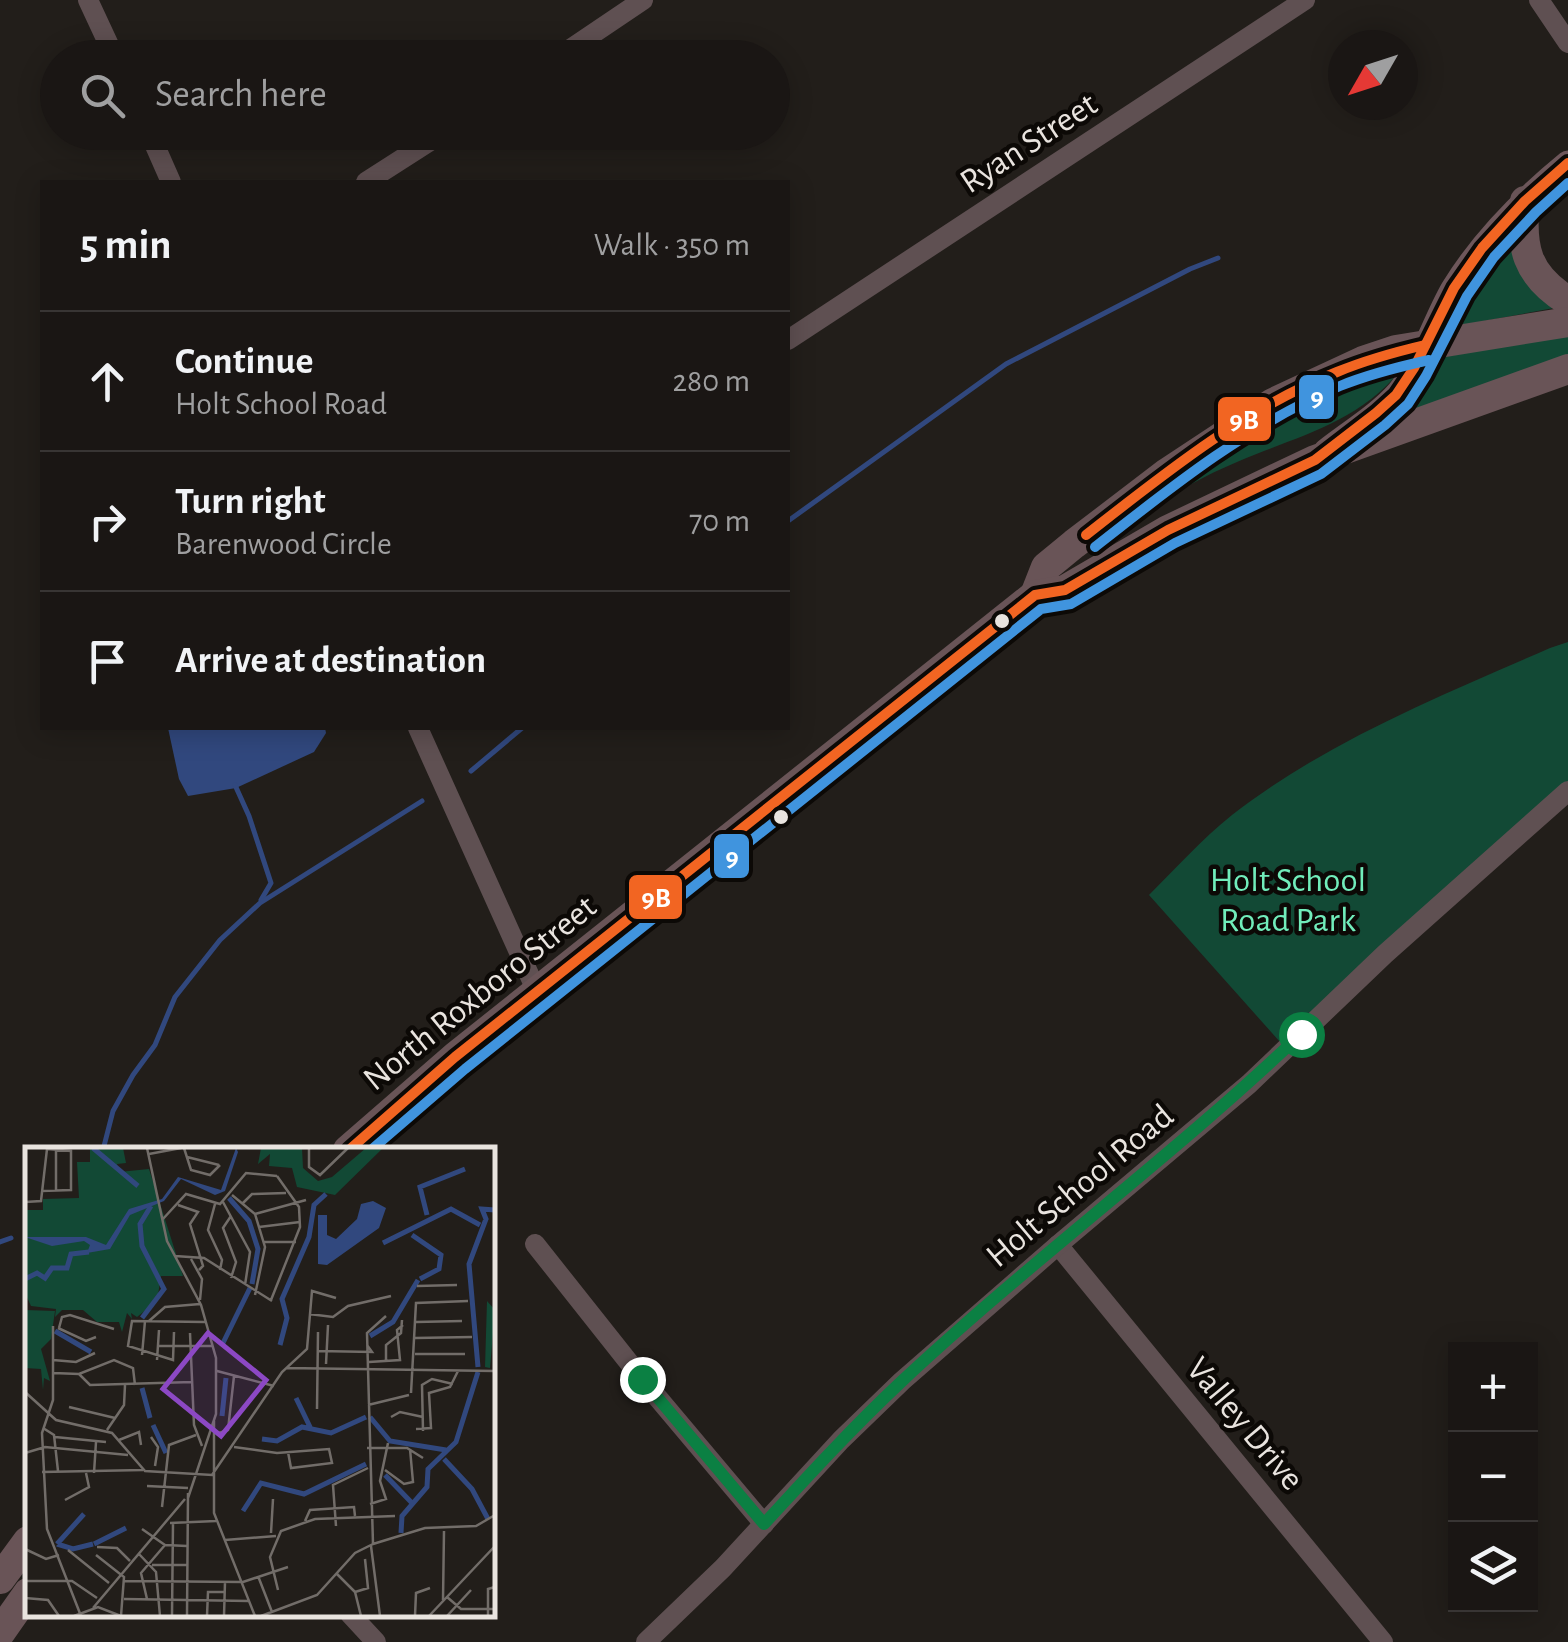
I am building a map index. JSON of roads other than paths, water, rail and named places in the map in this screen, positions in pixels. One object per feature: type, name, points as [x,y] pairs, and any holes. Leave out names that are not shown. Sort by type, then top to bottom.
[{"type":"highway","points":[[1525,201],[1522,231],[1530,262],[1542,281],[1568,301]]},
{"type":"highway","points":[[1425,344],[1568,322]]},
{"type":"highway","name":"North Roxboro Street","points":[[1035,595],[1046,567],[1129,501],[1238,424],[1273,403],[1364,361],[1425,344]]},
{"type":"highway","points":[[1315,460],[1568,369]]},
{"type":"highway","name":"North Roxboro Street","points":[[351,1147],[536,992],[1035,595],[1065,590],[1168,530],[1315,460]]},
{"type":"highway","points":[[0,1580],[25,1545]]},
{"type":"highway","points":[[0,1633],[25,1597]]},
{"type":"main road","name":"North Roxboro Street","points":[[1315,460],[1396,395],[1460,278],[1482,248],[1525,201],[1568,163]]},
{"type":"street","points":[[88,0],[106,40]]},
{"type":"street","points":[[584,40],[643,0]]},
{"type":"street","name":"Ryan Street","points":[[790,339],[1305,0]]},
{"type":"street","points":[[1540,0],[1568,43]]},
{"type":"street","points":[[157,150],[171,180]]},
{"type":"street","points":[[369,180],[416,150]]},
{"type":"street","points":[[419,730],[536,992]]},
{"type":"street","name":"Holt School Road","points":[[646,1642],[723,1568],[841,1440],[902,1381],[1249,1084],[1385,954],[1568,792]]},
{"type":"street","points":[[534,1244],[764,1524]]},
{"type":"street","name":"Valley Drive","points":[[1058,1246],[1383,1642]]},
{"type":"street","points":[[353,1617],[376,1642]]},
{"type":"water","points":[[168,730],[325,730],[314,752],[236,788],[188,796],[179,779]]},
{"type":"waterway","points":[[790,520],[1006,364],[1218,258]]},
{"type":"waterway","points":[[471,771],[520,730]]},
{"type":"waterway","points":[[235,785],[271,883],[261,900]]},
{"type":"waterway","points":[[104,1147],[113,1111],[155,1045],[175,997],[220,940],[260,903],[422,801]]},
{"type":"waterway","points":[[0,1242],[11,1238]]},
{"type":"park label","name":"Holt School Road Park","points":[[1288,899]]}]
